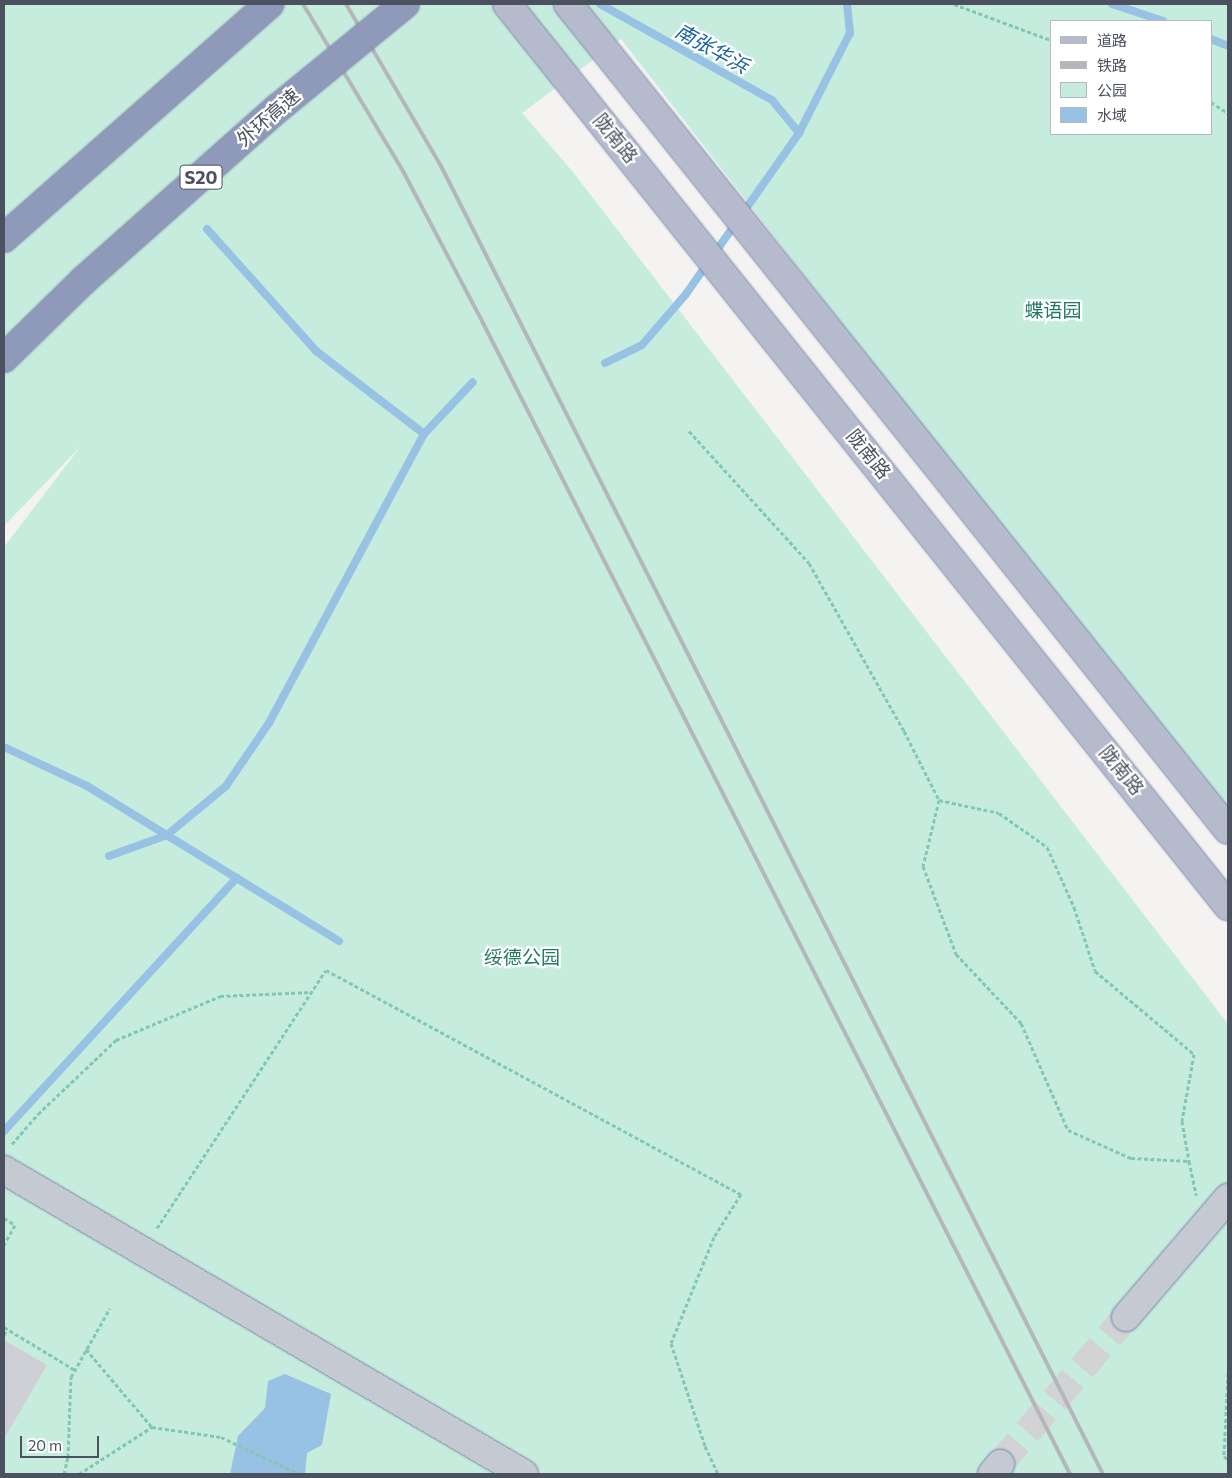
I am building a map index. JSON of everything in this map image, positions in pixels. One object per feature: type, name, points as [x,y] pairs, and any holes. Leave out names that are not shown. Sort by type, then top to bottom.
[{"type":"highway","points":[[4,238],[268,4]]},
{"type":"highway","name":"外环高速","points":[[4,358],[84,280],[278,108],[404,4]]},
{"type":"main road","name":"陇南路","points":[[507,4],[690,229],[1228,906]]},
{"type":"main road","points":[[568,4],[1228,830]]},
{"type":"street","points":[[7,1164],[143,1250],[524,1474]]},
{"type":"street","points":[[1126,1317],[1228,1198]]},
{"type":"path","points":[[954,4],[1050,40]]},
{"type":"path","points":[[1212,103],[1228,113]]},
{"type":"path","points":[[689,431],[809,564],[939,800],[923,866],[956,954],[1021,1023],[1068,1130],[1130,1158],[1189,1161]]},
{"type":"path","points":[[939,800],[999,813],[1047,847],[1074,907],[1095,971],[1194,1054],[1182,1121],[1202,1228]]},
{"type":"path","points":[[143,1250],[326,970],[741,1194],[714,1238],[671,1343],[705,1446],[718,1474]]},
{"type":"path","points":[[7,1164],[38,1114],[116,1040],[220,996],[312,992]]},
{"type":"path","points":[[4,1218],[15,1225],[4,1245]]},
{"type":"path","points":[[64,1474],[68,1457],[72,1377],[110,1308]]},
{"type":"path","points":[[4,1335],[6,1328],[75,1370]]},
{"type":"path","points":[[86,1349],[152,1427],[221,1438],[299,1474]]},
{"type":"path","points":[[1228,1373],[1224,1456],[1228,1460]]},
{"type":"path","points":[[79,1474],[152,1427]]},
{"type":"green space","name":"绥德公园","points":[[4,4],[1228,4],[1228,822],[621,39],[522,113],[573,172],[1228,1024],[1228,1474],[4,1474],[4,547],[81,446],[4,526]]},
{"type":"water","points":[[285,1374],[331,1394],[322,1445],[307,1453],[305,1474],[230,1474],[238,1436],[265,1408],[268,1381]]},
{"type":"building","points":[[4,1340],[47,1365],[4,1439]]},
{"type":"waterway","name":"南张华浜","points":[[600,4],[772,100],[799,133]]},
{"type":"waterway","points":[[605,363],[642,345],[686,294],[799,133],[850,33],[847,4]]},
{"type":"waterway","points":[[1112,4],[1160,20]]},
{"type":"waterway","points":[[1212,39],[1228,46]]},
{"type":"waterway","points":[[207,229],[316,351],[424,434]]},
{"type":"waterway","points":[[109,856],[167,835],[226,786],[269,723],[424,434],[473,382]]},
{"type":"waterway","points":[[4,747],[87,786],[339,941]]},
{"type":"waterway","points":[[4,1131],[237,878]]},
{"type":"tunnel","points":[[1000,1464],[1126,1317]]},
{"type":"railway","points":[[303,4],[404,173],[483,323],[1070,1474]]},
{"type":"railway","points":[[346,4],[441,166],[1103,1474]]},
{"type":"park label","name":"蝶语园","points":[[1053,310]]}]
